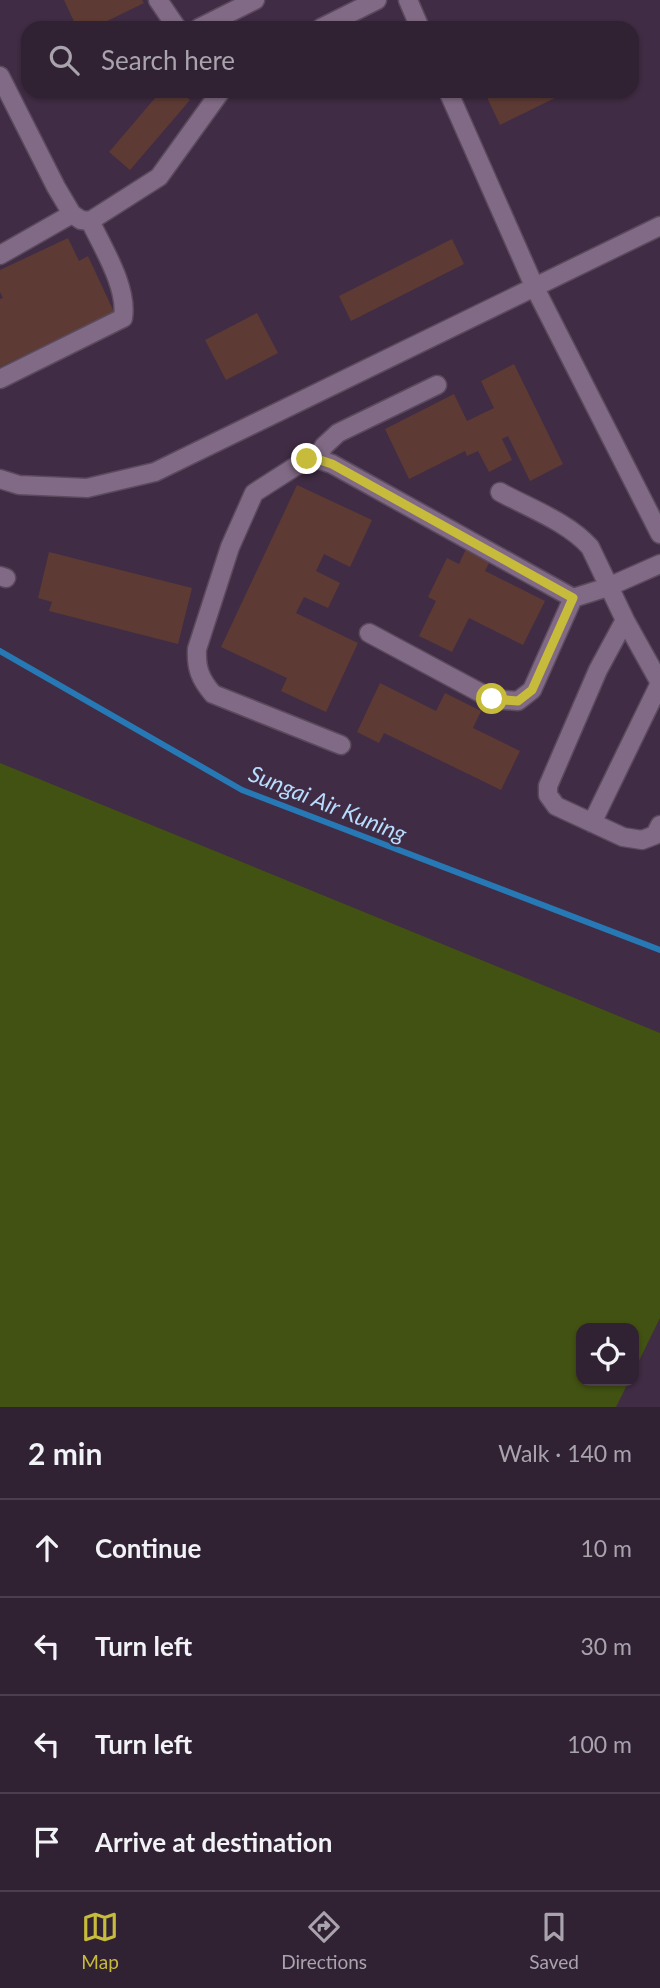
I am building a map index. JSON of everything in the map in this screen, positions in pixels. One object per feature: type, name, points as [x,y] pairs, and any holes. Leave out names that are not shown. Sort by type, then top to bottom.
[{"type":"lane","points":[[158,0],[172,21]]},
{"type":"lane","points":[[213,21],[255,0]]},
{"type":"lane","points":[[335,21],[377,0]]},
{"type":"lane","points":[[408,0],[417,21]]},
{"type":"lane","points":[[0,76],[72,214],[81,220],[90,220],[159,177],[216,98]]},
{"type":"lane","points":[[451,98],[535,288],[660,534]]},
{"type":"lane","points":[[0,255],[72,214]]},
{"type":"lane","points":[[0,379],[123,318],[125,305],[119,284],[90,220]]},
{"type":"lane","points":[[0,479],[19,485],[87,488],[155,472],[660,226]]},
{"type":"lane","points":[[317,459],[324,446],[338,433],[437,385]]},
{"type":"lane","points":[[341,745],[213,694],[202,681],[196,662],[197,649],[230,547],[254,493],[300,462],[317,459],[332,464],[573,598],[608,587],[660,564]]},
{"type":"lane","points":[[499,492],[581,538],[595,554],[608,587],[660,683],[592,823]]},
{"type":"lane","points":[[369,633],[492,699],[518,701],[532,690],[573,598]]},
{"type":"lane","points":[[625,620],[598,670],[548,786],[548,795],[556,806],[623,837],[642,840],[655,835],[660,825]]},
{"type":"green space","points":[[0,763],[660,1033],[660,1318],[639,1361],[639,1323],[576,1323],[576,1386],[626,1386],[616,1407],[0,1407]]},
{"type":"building","points":[[64,0],[142,0],[144,3],[107,21],[74,21]]},
{"type":"building","points":[[155,98],[190,100],[130,170],[109,152]]},
{"type":"building","points":[[487,98],[555,98],[500,125]]},
{"type":"building","points":[[68,238],[79,261],[88,256],[114,312],[0,367],[0,299],[3,298],[0,292],[0,270]]},
{"type":"building","points":[[452,239],[464,264],[351,321],[339,296]]},
{"type":"building","points":[[257,313],[278,353],[226,380],[205,340]]},
{"type":"building","points":[[514,364],[563,464],[530,481],[508,436],[502,439],[512,460],[489,472],[478,451],[467,456],[465,451],[409,479],[385,429],[454,394],[467,421],[494,408],[481,381]]},
{"type":"building","points":[[297,485],[372,520],[350,567],[324,554],[316,571],[340,583],[328,608],[304,597],[296,613],[358,643],[326,712],[281,691],[287,678],[221,647]]},
{"type":"building","points":[[466,549],[490,561],[485,571],[545,601],[523,645],[469,618],[452,652],[419,636],[436,601],[428,597],[447,558],[459,564]]},
{"type":"building","points":[[49,552],[192,588],[178,644],[49,611],[52,602],[38,598]]},
{"type":"building","points":[[380,683],[436,711],[445,693],[481,711],[473,728],[520,751],[501,790],[384,733],[379,743],[357,732]]},
{"type":"waterway","name":"Sungai Air Kuning","points":[[0,651],[242,790],[660,950]]},
{"type":"route","points":[[307,459],[332,464],[573,598],[532,690],[518,701],[492,699]]}]
